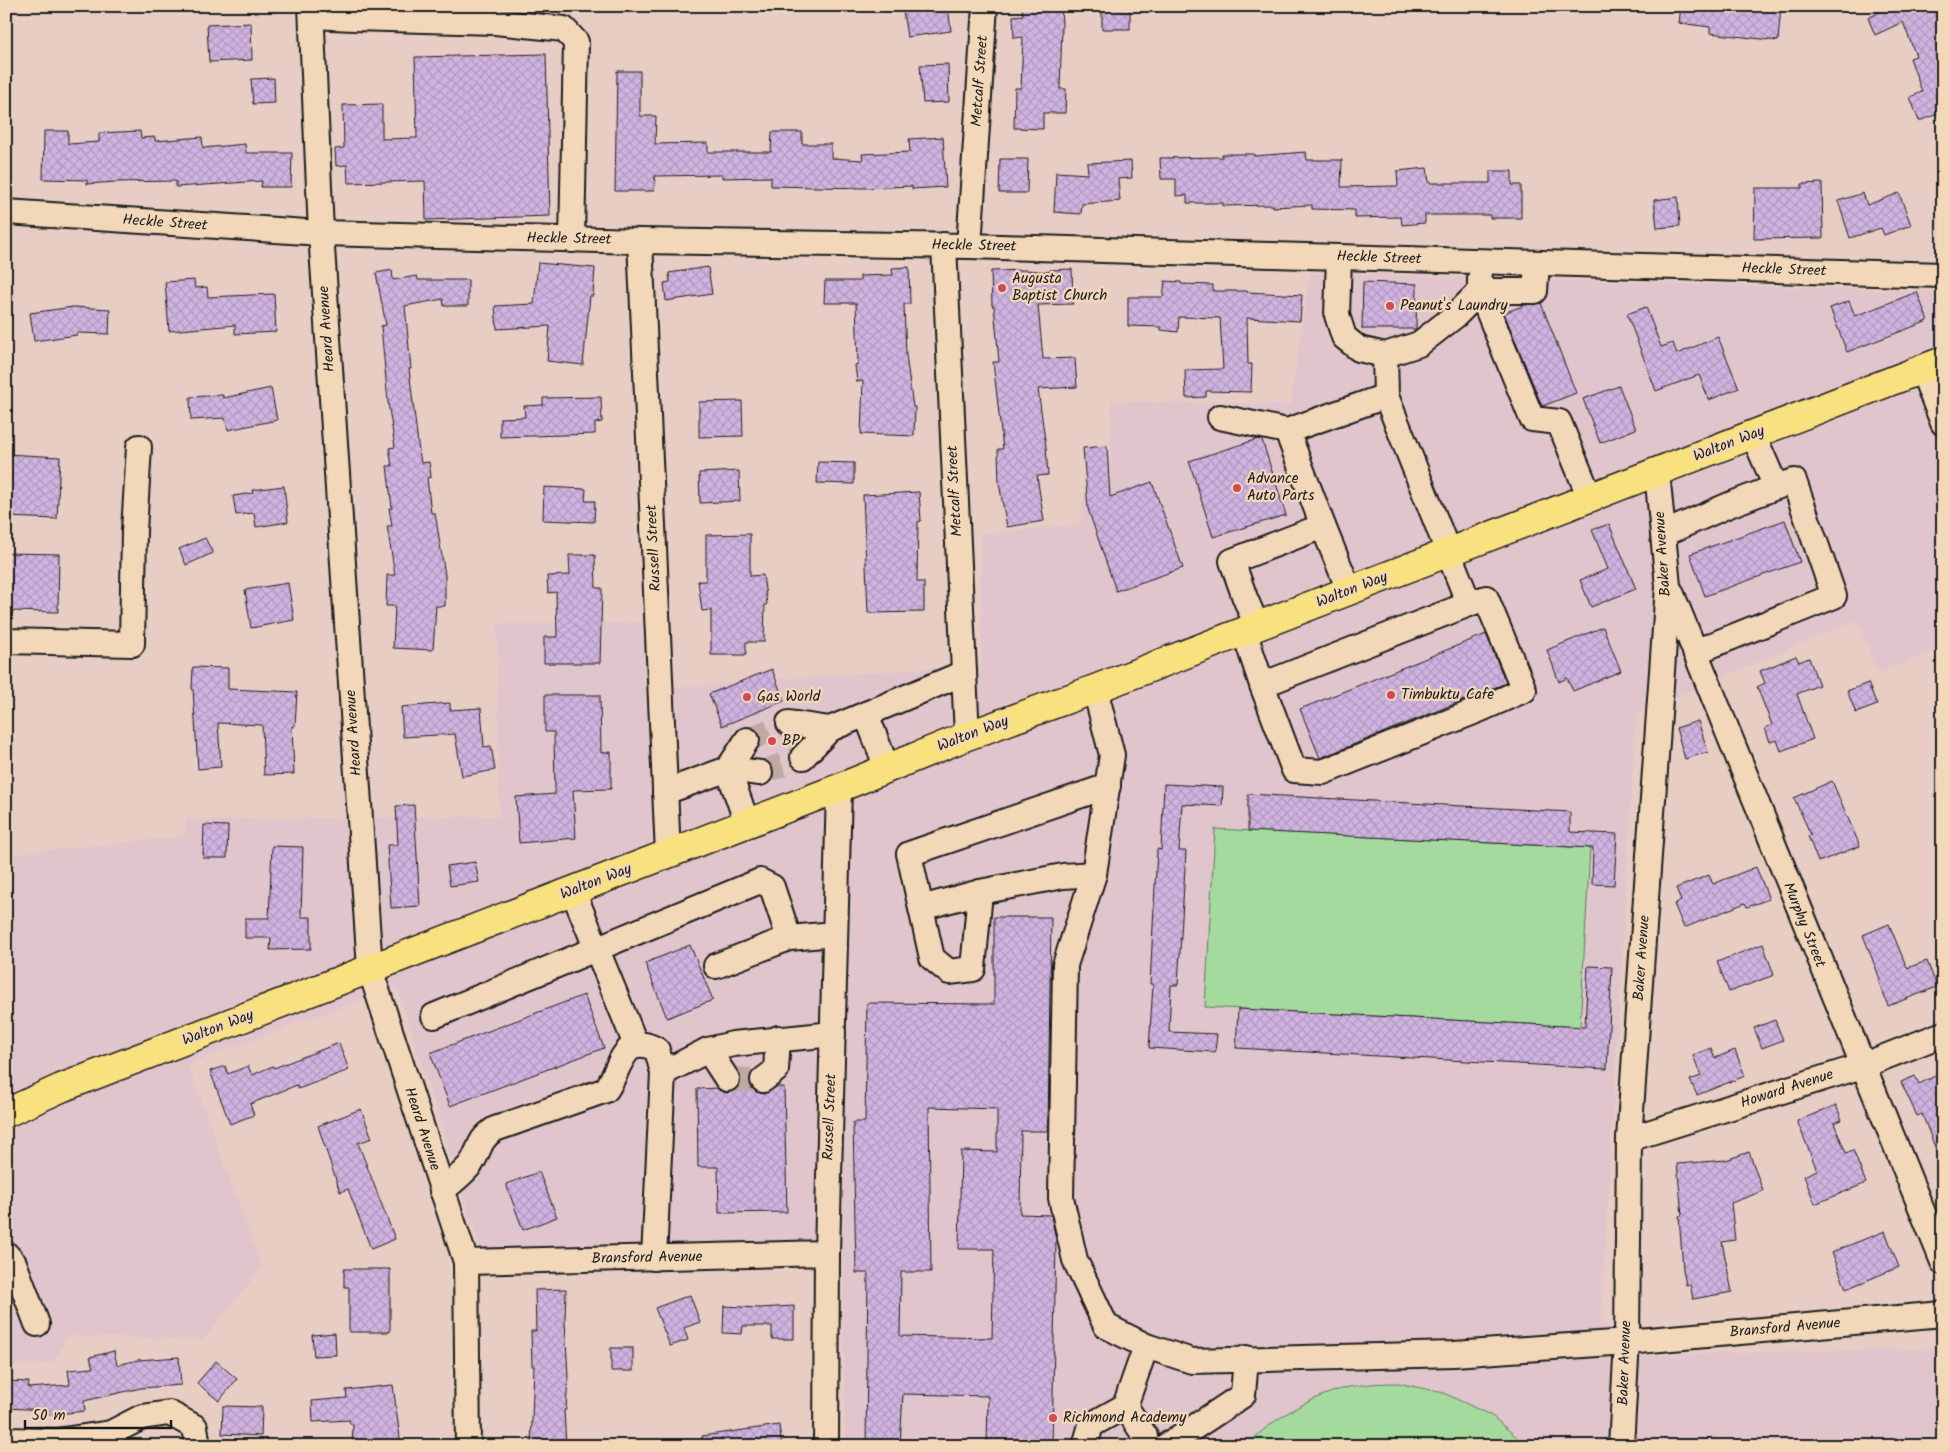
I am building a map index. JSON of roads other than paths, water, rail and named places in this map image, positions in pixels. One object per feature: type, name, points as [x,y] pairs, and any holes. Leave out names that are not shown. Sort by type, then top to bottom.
[{"type":"main road","name":"Walton Way","points":[[6,1113],[61,1088],[839,788],[967,736],[1095,689],[1932,365]]},
{"type":"street","name":"Metcalf Street","points":[[969,246],[985,6]]},
{"type":"street","points":[[312,11],[495,14],[564,29],[576,42],[572,240]]},
{"type":"street","name":"Heard Avenue","points":[[312,11],[320,233],[370,969],[466,1262],[468,1446]]},
{"type":"street","name":"Heckle Street","points":[[6,212],[320,233],[572,240],[944,245],[1943,275]]},
{"type":"street","name":"Russell Street","points":[[640,241],[668,854]]},
{"type":"street","name":"Metcalf Street","points":[[944,245],[967,736]]},
{"type":"street","points":[[1339,257],[1337,315],[1344,337],[1360,349],[1385,355],[1419,344],[1455,316],[1480,291],[1534,291],[1537,263]]},
{"type":"street","points":[[1479,261],[1480,291],[1532,419],[1559,422],[1590,498]]},
{"type":"street","points":[[1385,355],[1386,396],[1469,604]]},
{"type":"street","points":[[1932,365],[1943,423]]},
{"type":"street","points":[[1220,417],[1287,431],[1386,396]]},
{"type":"street","points":[[1287,431],[1323,526],[1350,590]]},
{"type":"street","points":[[1753,434],[1776,487]]},
{"type":"street","points":[[6,641],[132,644],[134,531],[139,447]]},
{"type":"street","name":"Baker Avenue","points":[[1621,1446],[1627,1342],[1629,1139],[1668,586],[1657,472]]},
{"type":"street","points":[[1663,534],[1729,505],[1794,481],[1834,596],[1695,652]]},
{"type":"street","points":[[1262,685],[1486,598],[1524,690],[1323,772],[1294,770],[1262,685],[1245,598],[1232,562],[1323,526]]},
{"type":"street","name":"Murphy Street","points":[[1668,586],[1943,1262]]},
{"type":"street","points":[[830,729],[796,741],[830,729],[964,673]]},
{"type":"street","name":"Bransford Avenue","points":[[1095,689],[1112,755],[1094,874],[1065,965],[1061,1198],[1076,1260],[1106,1326],[1146,1346],[1192,1361],[1246,1358],[1454,1354],[1627,1342],[1943,1314]]},
{"type":"street","points":[[866,714],[888,768]]},
{"type":"street","points":[[665,792],[728,769],[754,757],[728,769]]},
{"type":"street","points":[[728,769],[747,823]]},
{"type":"street","points":[[980,892],[972,969],[949,972],[932,958],[909,854],[1108,786]]},
{"type":"street","name":"Russell Street","points":[[826,1446],[827,1253],[839,788]]},
{"type":"street","points":[[921,908],[980,892],[1063,876],[1094,874]]},
{"type":"street","points":[[434,1016],[760,881],[772,887],[789,938]]},
{"type":"street","points":[[573,891],[636,1045]]},
{"type":"street","points":[[716,966],[789,938],[835,934]]},
{"type":"street","points":[[663,1073],[708,1050],[733,1044],[833,1034]]},
{"type":"street","name":"Howard Avenue","points":[[1629,1139],[1862,1066],[1943,1034]]},
{"type":"street","points":[[763,1080],[776,1070],[778,1038]]},
{"type":"street","points":[[442,1191],[464,1172],[472,1162],[484,1136],[495,1129],[606,1090],[612,1082],[618,1063],[628,1050],[636,1045],[648,1045],[657,1050],[663,1073],[654,1258]]},
{"type":"street","points":[[708,1050],[727,1079]]},
{"type":"street","name":"Bransford Avenue","points":[[466,1262],[827,1253]]},
{"type":"street","points":[[6,1254],[14,1263],[37,1324]]},
{"type":"street","points":[[1085,1446],[1091,1425],[1125,1406],[1146,1346]]},
{"type":"street","points":[[1166,1446],[1243,1395],[1246,1358]]},
{"type":"street","points":[[1125,1406],[1145,1436],[1144,1446]]},
{"type":"street","points":[[6,1440],[56,1441],[111,1433],[142,1417],[169,1413],[195,1427],[198,1446]]},
{"type":"tunnel","points":[[747,740],[789,723]]},
{"type":"tunnel","points":[[760,773],[803,757]]},
{"type":"tunnel","points":[[727,1079],[763,1080]]},
{"type":"place","name":"Augusta Baptist Church","points":[[1002,288]]},
{"type":"place","name":"Peanut's Laundry","points":[[1390,306]]},
{"type":"place","name":"Advance Auto Parts","points":[[1237,488]]},
{"type":"place","name":"Timbuktu Cafe","points":[[1391,695]]},
{"type":"place","name":"Gas World","points":[[747,697]]},
{"type":"place","name":"BP","points":[[772,741]]},
{"type":"place","name":"Richmond Academy","points":[[1053,1418]]}]
